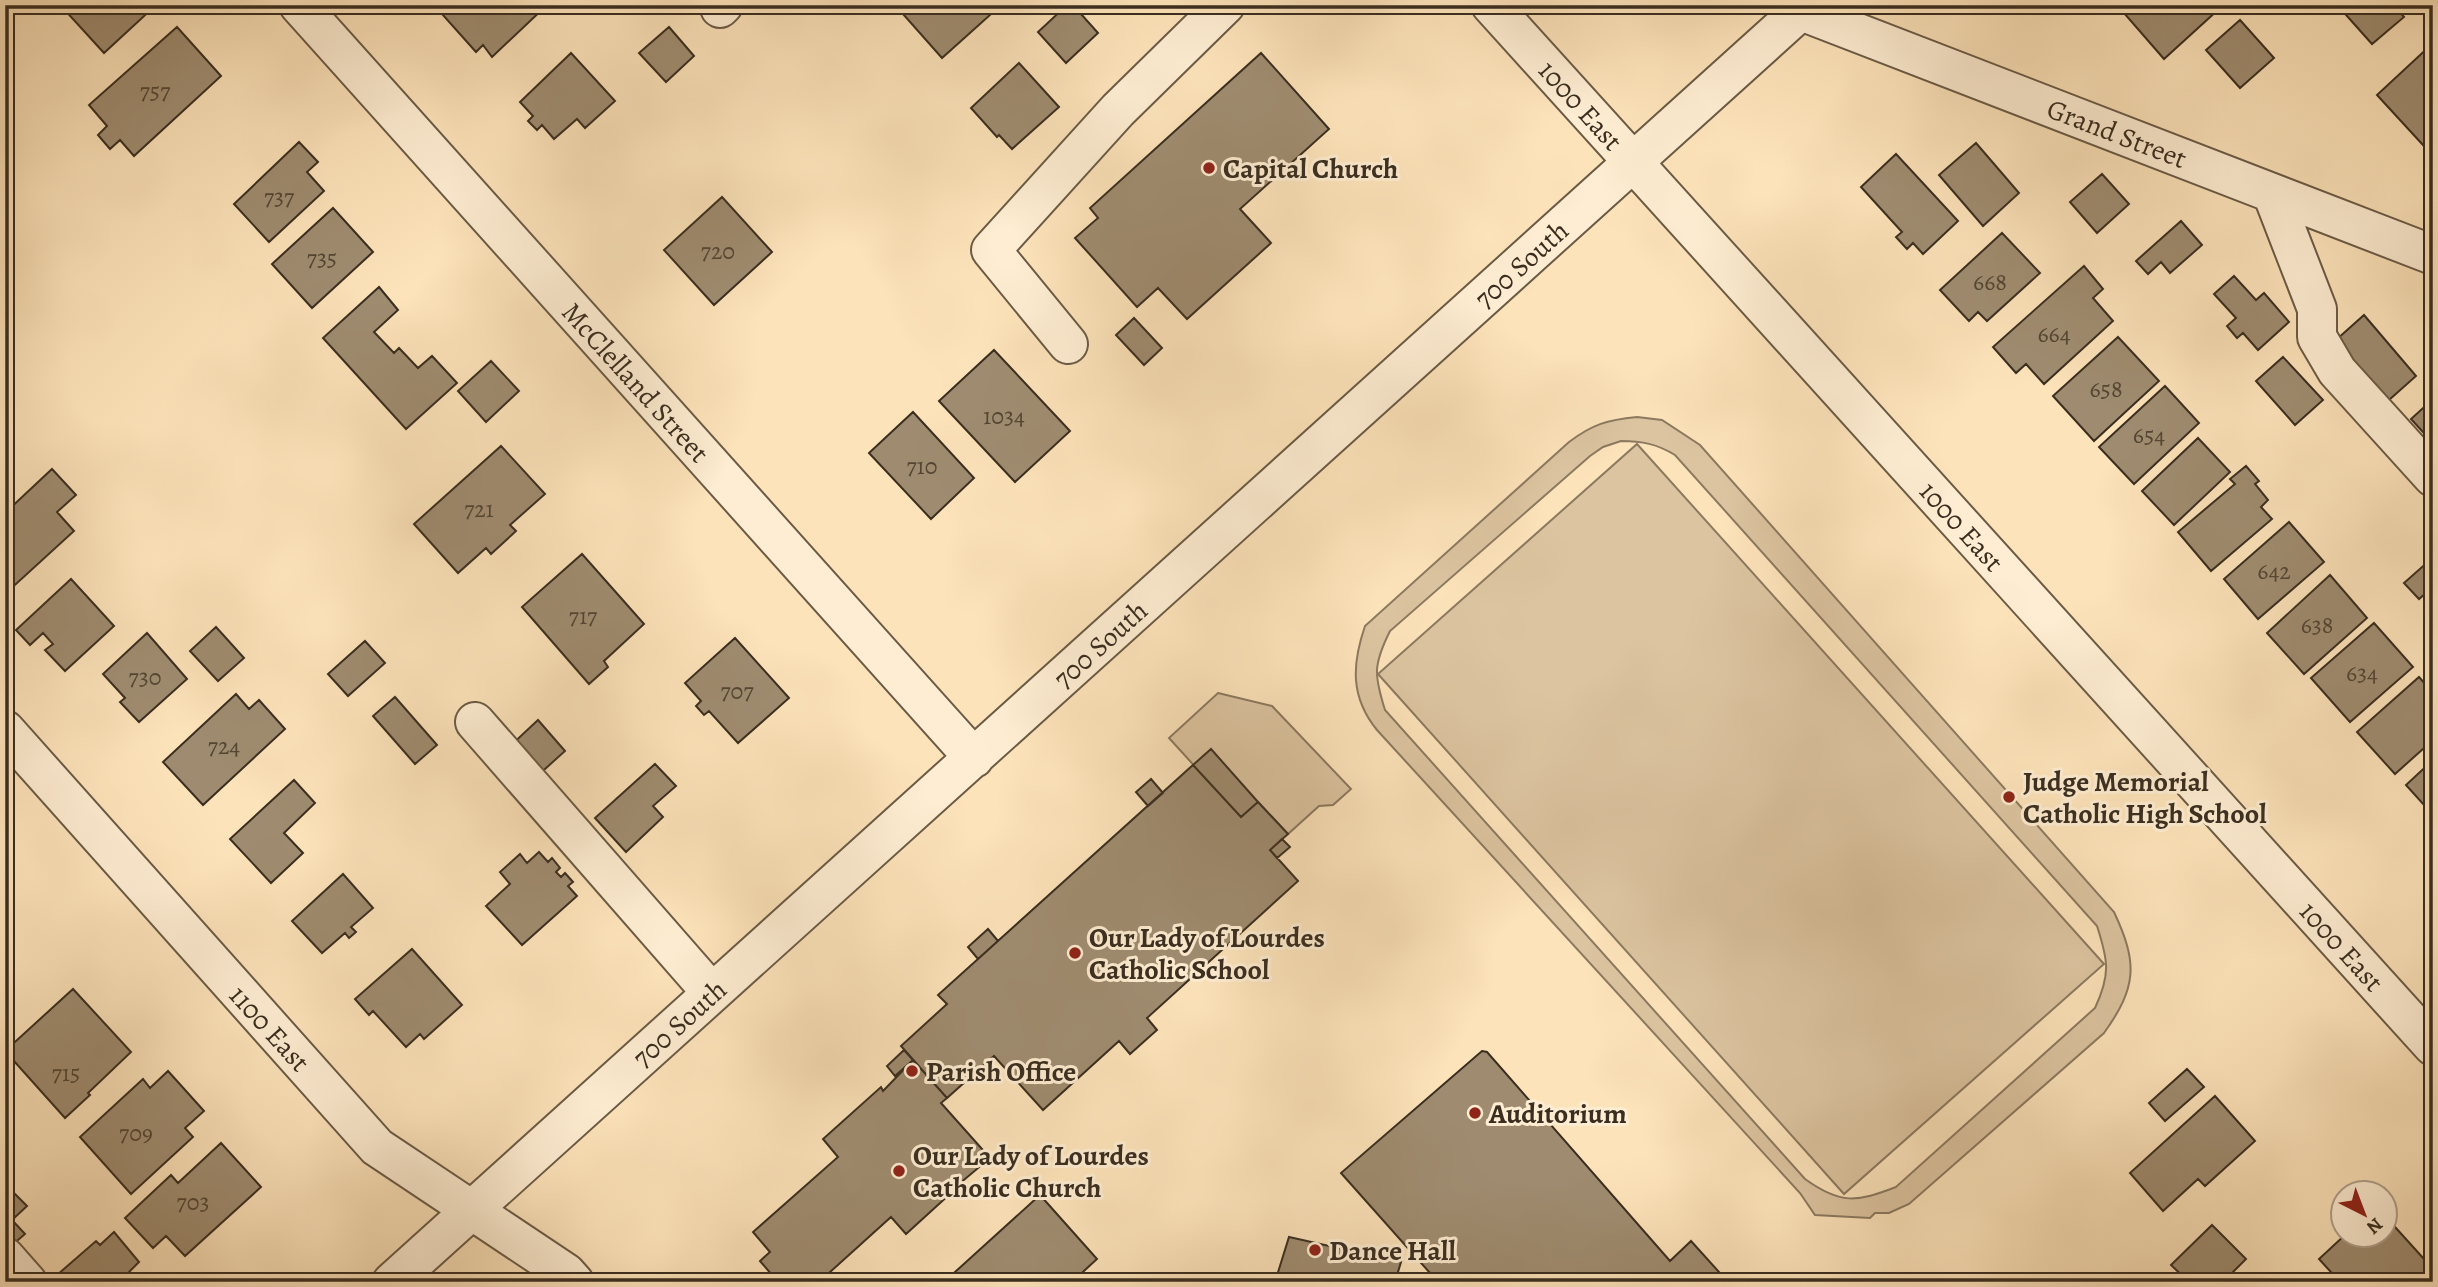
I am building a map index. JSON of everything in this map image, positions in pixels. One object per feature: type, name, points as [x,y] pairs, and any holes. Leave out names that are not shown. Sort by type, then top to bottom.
[{"type":"street","name":"McClelland Street","points":[[299,5],[974,758]]},
{"type":"street","points":[[1068,344],[991,250],[1118,110],[1225,5]]},
{"type":"street","name":"1000 East","points":[[1490,5],[2433,1046]]},
{"type":"street","name":"700 South","points":[[392,1282],[1804,8]]},
{"type":"street","name":"Grand Street","points":[[1804,8],[2433,255]]},
{"type":"street","points":[[2272,193],[2317,309],[2317,337],[2337,371],[2433,477]]},
{"type":"street","points":[[475,722],[712,993]]},
{"type":"street","name":"1100 East","points":[[5,730],[377,1147],[566,1273],[574,1282]]},
{"type":"street","points":[[5,1257],[27,1282]]},
{"type":"shaded area","points":[[1637,417],[1662,420],[1700,445],[2114,912],[2122,930],[2130,961],[2128,988],[2115,1017],[2104,1033],[1909,1204],[1889,1213],[1875,1213],[1870,1218],[1815,1215],[1800,1193],[1377,730],[1368,718],[1358,693],[1356,667],[1365,626],[1569,442],[1593,427],[1609,421]],"holes":[[[1621,441],[1656,446],[1675,455],[2097,926],[2104,948],[2106,976],[2095,1008],[1896,1187],[1870,1196],[1849,1198],[1829,1193],[1805,1179],[1385,710],[1377,670],[1380,653],[1390,631],[1590,456],[1603,447]]]},
{"type":"shaded area","points":[[1637,444],[2104,964],[1844,1194],[1378,674]]},
{"type":"shaded area","points":[[1218,693],[1272,706],[1351,789],[1333,805],[1319,806],[1288,834],[1258,802],[1241,817],[1169,738]]},
{"type":"building","points":[[156,5],[104,53],[62,7]]},
{"type":"building","points":[[434,5],[547,5],[492,57],[483,45],[476,52]]},
{"type":"building","points":[[895,5],[999,5],[1000,6],[942,58]]},
{"type":"building","points":[[1067,5],[1073,5],[1098,33],[1066,63],[1038,32]]},
{"type":"building","points":[[2117,5],[2218,5],[2220,8],[2164,59]]},
{"type":"building","points":[[2340,5],[2394,5],[2404,17],[2372,44]]},
{"type":"building","points":[[2240,20],[2274,58],[2240,88],[2206,50]]},
{"type":"building","points":[[177,27],[221,76],[134,156],[120,140],[110,149],[98,135],[107,126],[89,105]]},
{"type":"building","points":[[669,27],[694,56],[666,82],[639,53]]},
{"type":"building","points":[[2433,43],[2433,136],[2423,145],[2377,95]]},
{"type":"building","points":[[571,53],[615,101],[585,128],[577,119],[554,139],[542,125],[537,130],[528,121],[533,116],[520,102]]},
{"type":"building","name":"Capital Church","points":[[1261,53],[1329,129],[1240,209],[1271,243],[1187,319],[1158,288],[1137,307],[1075,238],[1098,218],[1090,208]]},
{"type":"building","points":[[1019,63],[1059,107],[1012,149],[999,135],[997,137],[971,108]]},
{"type":"building","points":[[299,142],[318,162],[307,172],[324,191],[269,242],[234,204]]},
{"type":"building","points":[[1976,143],[2019,193],[1983,226],[1939,175]]},
{"type":"building","points":[[1896,154],[1958,221],[1923,254],[1913,243],[1907,249],[1896,237],[1902,232],[1861,187]]},
{"type":"building","points":[[2102,174],[2129,204],[2097,233],[2070,202]]},
{"type":"building","points":[[722,197],[772,252],[714,305],[664,250]]},
{"type":"building","points":[[333,208],[373,252],[312,308],[272,264]]},
{"type":"building","points":[[2181,221],[2202,245],[2170,273],[2161,262],[2148,274],[2136,261]]},
{"type":"building","points":[[2002,233],[2040,273],[1987,321],[1978,312],[1969,321],[1940,290]]},
{"type":"building","points":[[2084,266],[2103,289],[2093,298],[2113,321],[2044,384],[2026,364],[2016,373],[1993,347]]},
{"type":"building","points":[[2234,276],[2256,300],[2264,293],[2289,322],[2258,350],[2243,333],[2237,338],[2227,326],[2236,318],[2214,294]]},
{"type":"building","points":[[379,287],[398,310],[374,332],[394,353],[399,348],[418,368],[432,356],[457,383],[406,429],[323,338]]},
{"type":"building","points":[[2364,315],[2416,376],[2380,408],[2327,348]]},
{"type":"building","points":[[1134,318],[1162,348],[1144,365],[1116,335]]},
{"type":"building","points":[[2118,337],[2159,381],[2094,441],[2053,396]]},
{"type":"building","points":[[994,350],[1070,431],[1015,482],[939,401]]},
{"type":"building","points":[[2283,357],[2323,400],[2295,425],[2256,381]]},
{"type":"building","points":[[491,361],[519,391],[486,422],[458,391]]},
{"type":"building","points":[[2165,386],[2199,423],[2134,484],[2099,447]]},
{"type":"building","points":[[2433,399],[2433,443],[2411,419]]},
{"type":"building","points":[[913,412],[974,478],[931,519],[869,453]]},
{"type":"building","points":[[2198,438],[2230,472],[2174,525],[2142,491]]},
{"type":"building","points":[[501,446],[545,494],[510,525],[516,531],[491,554],[486,548],[458,573],[414,524]]},
{"type":"building","points":[[2246,466],[2259,481],[2255,484],[2268,500],[2261,507],[2272,519],[2211,571],[2178,532],[2235,484],[2230,479]]},
{"type":"building","points":[[52,469],[76,495],[57,512],[74,531],[5,594],[5,542],[9,539],[5,534],[5,513]]},
{"type":"building","points":[[2289,522],[2324,562],[2258,619],[2224,579]]},
{"type":"building","points":[[582,554],[644,624],[604,661],[608,667],[589,684],[522,607]]},
{"type":"building","points":[[2431,559],[2433,587],[2419,599],[2404,583]]},
{"type":"building","points":[[2330,575],[2367,618],[2304,674],[2267,633]]},
{"type":"building","points":[[71,579],[114,626],[65,671],[45,650],[53,644],[43,633],[30,645],[16,630]]},
{"type":"building","points":[[2374,623],[2413,667],[2350,722],[2311,678]]},
{"type":"building","points":[[216,627],[244,658],[218,681],[190,651]]},
{"type":"building","points":[[147,633],[187,679],[139,722],[120,702],[125,698],[103,674]]},
{"type":"building","points":[[735,638],[789,698],[738,743],[709,711],[704,715],[696,706],[701,701],[685,683]]},
{"type":"building","points":[[365,641],[385,663],[348,696],[328,674]]},
{"type":"building","points":[[2419,677],[2433,693],[2433,740],[2395,774],[2357,732]]},
{"type":"building","points":[[236,694],[249,709],[259,700],[285,729],[203,805],[163,762]]},
{"type":"building","points":[[395,697],[437,745],[415,764],[373,716]]},
{"type":"building","points":[[538,720],[565,751],[535,778],[508,748]]},
{"type":"building","points":[[1211,749],[1258,802],[1241,817],[1193,765]]},
{"type":"building","points":[[2433,760],[2433,815],[2406,785]]},
{"type":"building","points":[[655,764],[676,786],[653,806],[663,817],[626,852],[595,818]]},
{"type":"building","name":"Our Lady of Lourdes Catholic School","points":[[1193,765],[1241,817],[1258,802],[1288,834],[1270,850],[1298,881],[1147,1018],[1157,1030],[1130,1054],[1119,1041],[1043,1110],[994,1056],[947,1098],[901,1046],[947,1004],[938,995]]},
{"type":"building","points":[[1151,779],[1163,793],[1148,806],[1136,792]]},
{"type":"building","points":[[294,780],[315,803],[284,833],[303,853],[271,883],[230,839]]},
{"type":"building","points":[[1282,839],[1290,847],[1277,858],[1270,850]]},
{"type":"building","points":[[539,852],[548,862],[552,858],[560,868],[556,872],[561,877],[565,873],[573,882],[568,886],[577,896],[522,945],[486,906],[510,884],[500,872],[520,854],[527,863]]},
{"type":"building","points":[[343,874],[373,908],[351,927],[356,932],[349,938],[345,933],[322,953],[292,921]]},
{"type":"building","points":[[988,929],[998,941],[978,959],[968,947]]},
{"type":"building","points":[[412,949],[462,1005],[424,1039],[420,1034],[406,1047],[373,1011],[369,1015],[355,999]]},
{"type":"building","points":[[73,989],[131,1052],[65,1118],[5,1051]]},
{"type":"building","points":[[904,1050],[913,1060],[895,1076],[887,1066]]},
{"type":"building","name":"Auditorium","points":[[1482,1051],[1487,1052],[1670,1261],[1691,1241],[1728,1282],[1438,1282],[1341,1173]]},
{"type":"building","name":"Our Lady of Lourdes Catholic Church","points":[[913,1060],[947,1098],[941,1103],[990,1158],[947,1191],[950,1194],[906,1234],[891,1217],[819,1282],[796,1282],[788,1274],[778,1282],[760,1261],[770,1252],[753,1232],[838,1157],[823,1139],[881,1087],[883,1091]]},
{"type":"building","points":[[2187,1069],[2204,1087],[2165,1121],[2149,1103]]},
{"type":"building","points":[[168,1071],[204,1111],[185,1128],[193,1137],[131,1194],[80,1137],[143,1079],[150,1088]]},
{"type":"building","points":[[2215,1096],[2255,1141],[2205,1186],[2198,1179],[2163,1211],[2130,1173]]},
{"type":"building","points":[[221,1143],[261,1187],[185,1256],[166,1236],[153,1248],[125,1218],[171,1175],[178,1183]]},
{"type":"building","points":[[7,1186],[27,1206],[12,1220],[25,1234],[11,1246],[5,1239]]},
{"type":"building","points":[[1040,1195],[1097,1259],[1072,1282],[944,1282]]},
{"type":"building","points":[[2212,1225],[2246,1259],[2223,1282],[2189,1282],[2171,1265]]},
{"type":"building","points":[[114,1232],[139,1262],[129,1272],[137,1282],[49,1282],[96,1241],[100,1245]]},
{"type":"building","points":[[2400,1232],[2433,1269],[2418,1282],[2340,1282],[2319,1259],[2331,1248],[2400,1248]]},
{"type":"building","name":"Dance Hall","points":[[1289,1237],[1401,1262],[1395,1282],[1275,1282]]},
{"type":"place","name":"Capital Church","points":[[1209,168]]},
{"type":"place","name":"Judge Memorial Catholic High School","points":[[2009,797]]},
{"type":"place","name":"Our Lady of Lourdes Catholic School","points":[[1075,953]]},
{"type":"place","name":"Parish Office","points":[[912,1071]]},
{"type":"place","name":"Auditorium","points":[[1475,1113]]},
{"type":"place","name":"Our Lady of Lourdes Catholic Church","points":[[899,1171]]},
{"type":"place","name":"Dance Hall","points":[[1315,1250]]}]
